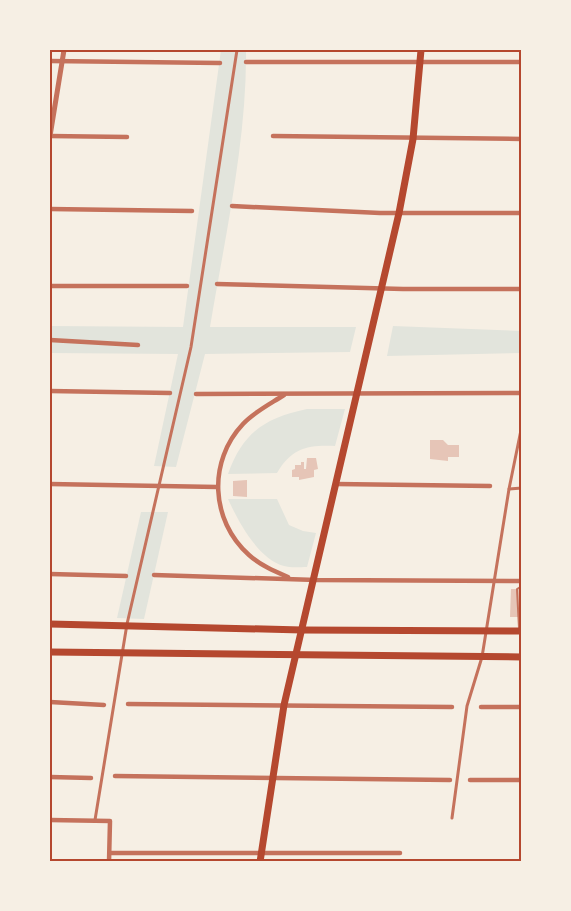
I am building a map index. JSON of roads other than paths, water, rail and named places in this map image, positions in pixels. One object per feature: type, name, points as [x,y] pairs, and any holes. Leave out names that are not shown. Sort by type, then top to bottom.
[{"type":"main road","points":[[261,861],[271,778],[284,705],[316,580],[399,213],[413,139],[421,50]]},
{"type":"main road","points":[[50,624],[127,624],[302,630],[521,631]]},
{"type":"main road","points":[[50,652],[522,657]]},
{"type":"street","points":[[64,50],[50,136],[127,137]]},
{"type":"street","points":[[95,820],[127,624],[191,347],[237,50]]},
{"type":"street","points":[[50,61],[220,63]]},
{"type":"street","points":[[246,62],[522,62]]},
{"type":"street","points":[[273,136],[522,139]]},
{"type":"street","points":[[232,206],[399,213],[522,213]]},
{"type":"street","points":[[50,210],[192,212]]},
{"type":"street","points":[[217,284],[522,289]]},
{"type":"street","points":[[50,286],[187,286]]},
{"type":"street","points":[[50,340],[138,345]]},
{"type":"street","points":[[50,391],[170,393]]},
{"type":"street","points":[[196,394],[522,393]]},
{"type":"street","points":[[285,395],[244,422],[233,435],[223,451],[218,467],[217,487],[219,505],[235,539],[262,565],[291,579]]},
{"type":"street","points":[[452,818],[467,706],[482,657],[484,632],[522,425]]},
{"type":"street","points":[[50,484],[217,487]]},
{"type":"street","points":[[336,484],[490,486]]},
{"type":"street","points":[[509,489],[522,488]]},
{"type":"street","points":[[50,574],[126,576]]},
{"type":"street","points":[[154,575],[316,580],[522,581]]},
{"type":"street","points":[[50,702],[104,705]]},
{"type":"street","points":[[128,704],[452,707]]},
{"type":"street","points":[[481,707],[522,707]]},
{"type":"street","points":[[115,776],[450,780]]},
{"type":"street","points":[[50,777],[91,778]]},
{"type":"street","points":[[470,780],[522,780]]},
{"type":"street","points":[[50,820],[110,821],[110,861]]},
{"type":"street","points":[[110,853],[400,853]]},
{"type":"lane","points":[[521,631],[517,589],[522,586]]}]
